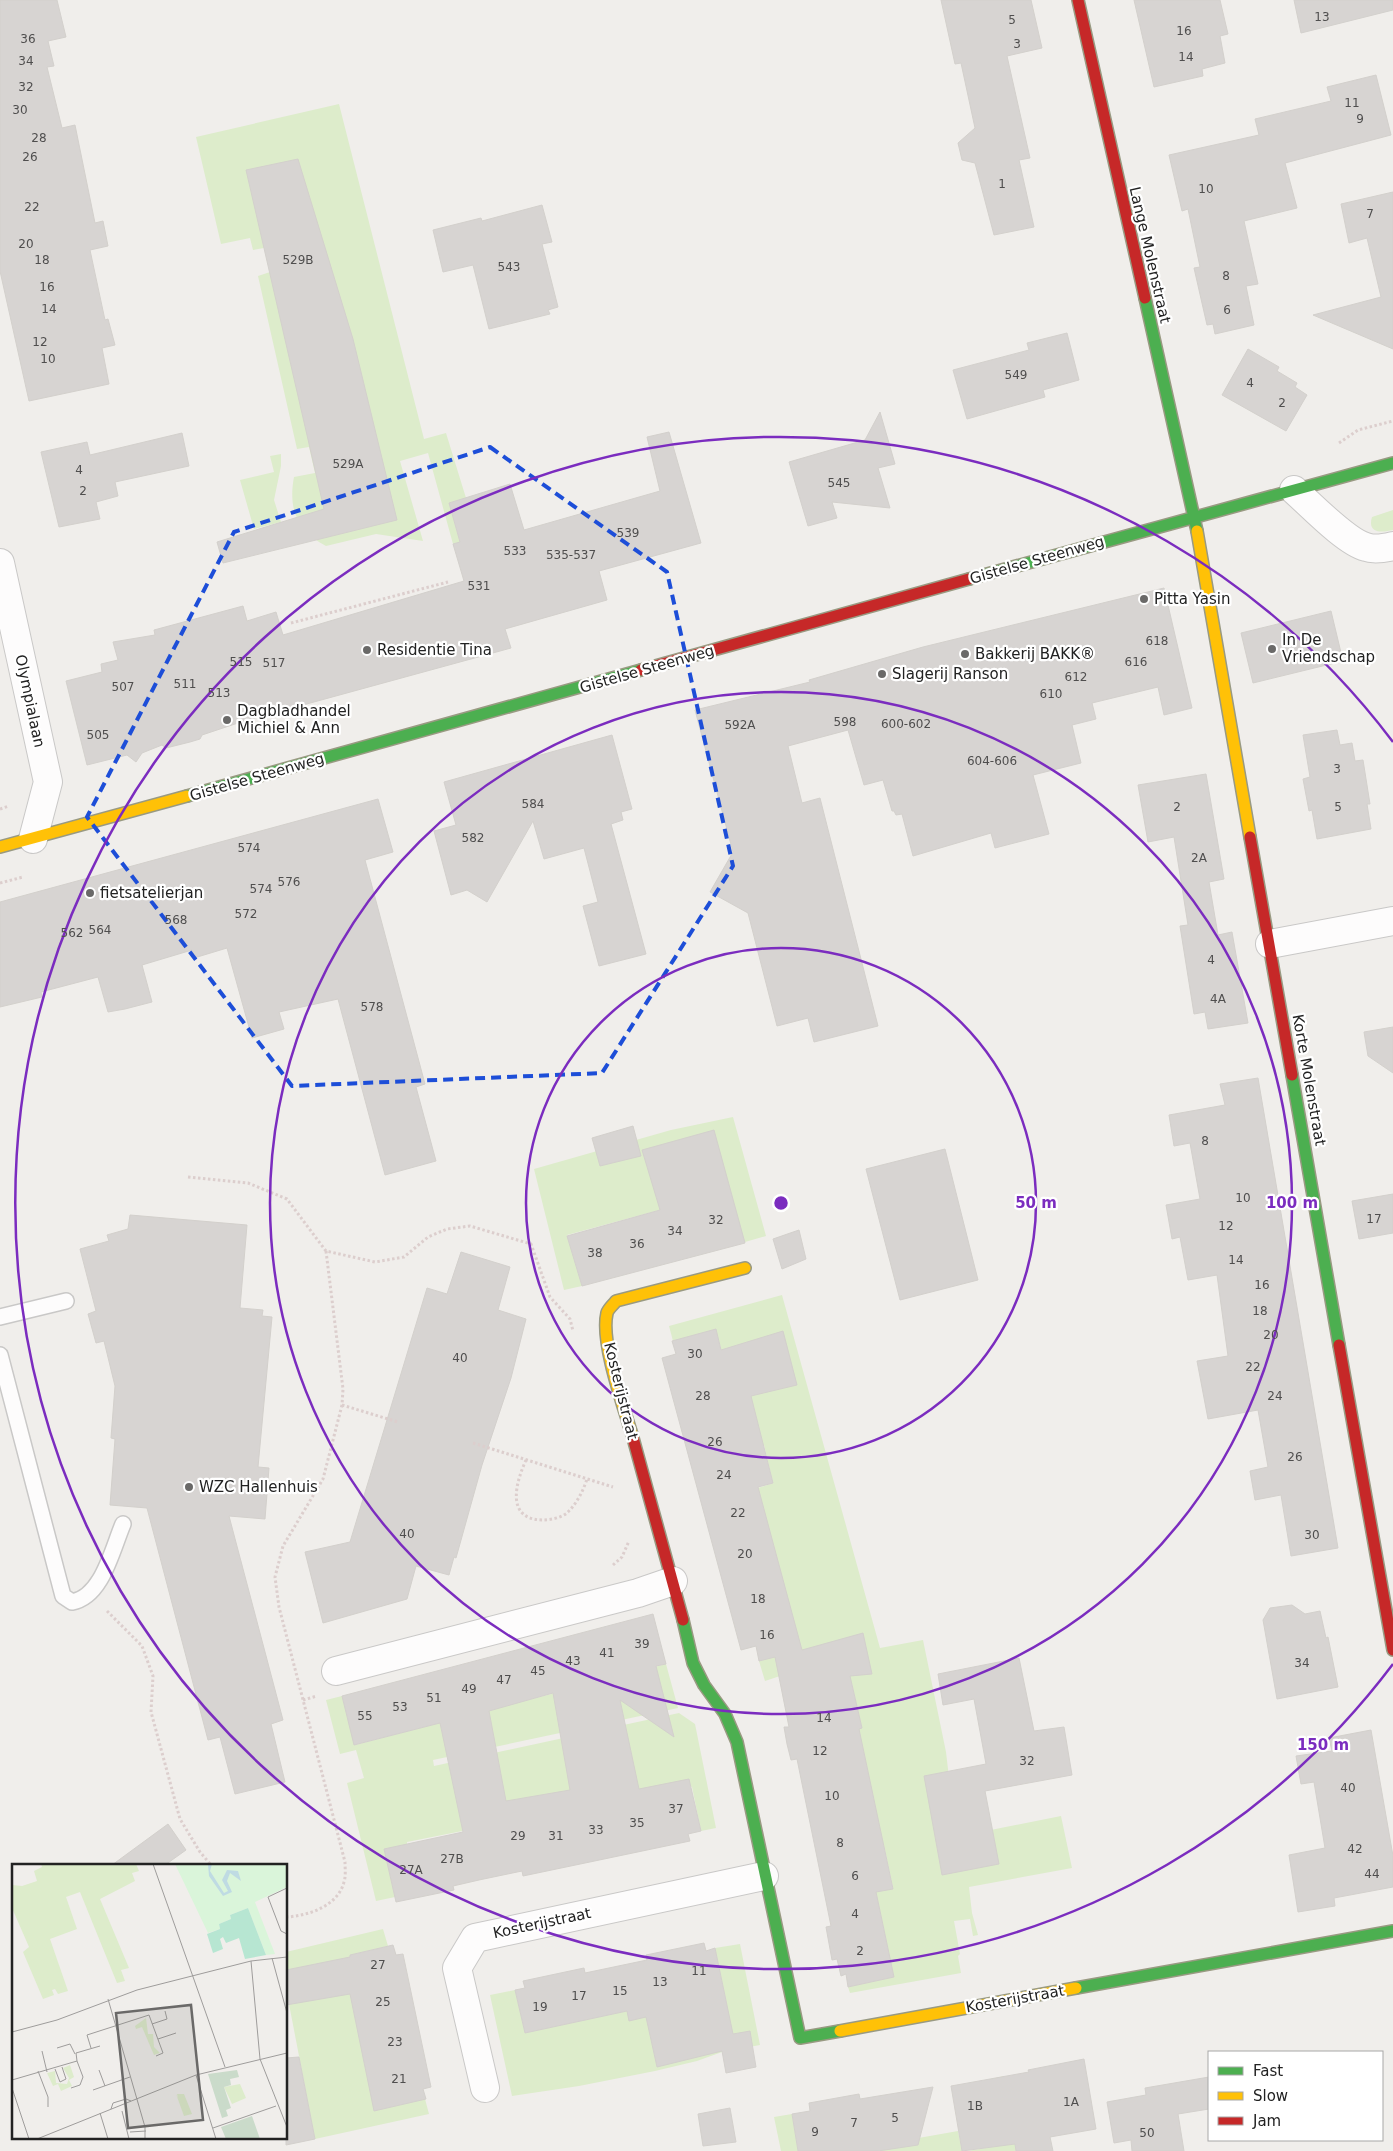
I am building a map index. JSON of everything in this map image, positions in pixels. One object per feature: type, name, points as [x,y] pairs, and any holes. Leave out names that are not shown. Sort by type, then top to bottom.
[{"type":"street","name":"Lange Molenstraat","points":[[1078,0],[1194,516]]},
{"type":"street","name":"Gistelse Steenweg","points":[[0,847],[34,840],[1194,516],[1393,463]]},
{"type":"street","points":[[1294,490],[1353,541],[1367,548],[1393,546]]},
{"type":"street","name":"Korte Molenstraat","points":[[1194,516],[1393,1650]]},
{"type":"street","name":"Olympialaan","points":[[0,563],[48,782],[34,840]]},
{"type":"street","points":[[1270,944],[1393,921]]},
{"type":"street","name":"Kosterijstraat","points":[[745,1268],[616,1301],[608,1311],[606,1325],[610,1357],[673,1581],[693,1663],[704,1685],[725,1714],[737,1742],[800,2038],[1393,1931]]},
{"type":"street","points":[[336,1671],[638,1593],[673,1581]]},
{"type":"street","name":"Kosterijstraat","points":[[485,2088],[457,1968],[475,1938],[764,1876]]},
{"type":"lane","points":[[0,1317],[66,1301]]},
{"type":"lane","points":[[0,1355],[63,1596],[72,1602],[80,1601],[90,1594],[99,1583],[123,1524]]},
{"type":"path","points":[[291,623],[448,582]]},
{"type":"path","points":[[0,883],[23,877]]},
{"type":"path","points":[[188,1177],[248,1183],[288,1199],[326,1251],[343,1389],[342,1405],[323,1479],[283,1546],[275,1577],[279,1608],[345,1862],[344,1883],[334,1899],[318,1910],[298,1916],[288,1916]]},
{"type":"path","points":[[326,1251],[375,1262],[404,1257],[428,1238],[447,1229],[470,1226],[531,1244],[550,1296],[570,1319]]},
{"type":"path","points":[[342,1405],[398,1422]]},
{"type":"path","points":[[473,1443],[614,1487]]},
{"type":"path","points":[[526,1460],[517,1484],[517,1502],[519,1510],[534,1520],[546,1520],[566,1514],[582,1492],[587,1479]]},
{"type":"path","points":[[90,1594],[142,1646],[153,1676],[151,1712],[180,1819],[200,1852],[210,1864]]},
{"type":"highlighted area","points":[[490,447],[667,572],[733,866],[602,1073],[292,1086],[87,817],[234,532]]},
{"type":"green space","points":[[339,104],[424,439],[446,433],[466,498],[449,503],[460,542],[453,544],[428,453],[400,461],[423,541],[376,534],[326,546],[316,540],[302,526],[297,518],[292,499],[294,477],[315,473],[309,447],[297,449],[258,276],[270,272],[264,248],[253,250],[250,238],[221,244],[196,137]]},
{"type":"green space","points":[[281,454],[281,466],[274,500],[281,522],[254,529],[240,480],[274,472],[270,456]]},
{"type":"green space","points":[[1393,510],[1393,530],[1376,531],[1373,529],[1371,526],[1372,517]]},
{"type":"green space","points":[[733,1117],[766,1236],[745,1242],[689,1202],[567,1235],[582,1286],[564,1290],[534,1169],[671,1130]]},
{"type":"green space","points":[[782,1295],[880,1648],[923,1640],[946,1752],[956,1837],[1061,1816],[1072,1868],[969,1887],[972,1913],[978,1935],[973,1936],[970,1919],[954,1921],[960,1954],[958,1956],[961,1973],[850,1993],[848,1987],[894,1977],[876,1892],[893,1888],[885,1850],[868,1853],[847,1731],[862,1728],[852,1684],[788,1696],[783,1675],[765,1681],[759,1661],[801,1650],[758,1488],[773,1483],[764,1445],[748,1449],[716,1330],[673,1341],[669,1326]]},
{"type":"green space","points":[[666,1664],[678,1708],[433,1760],[434,1766],[679,1713],[695,1724],[716,1828],[701,1831],[692,1787],[690,1786],[407,1842],[407,1845],[384,1849],[395,1897],[376,1901],[347,1783],[364,1778],[356,1750],[340,1754],[326,1700],[342,1696],[355,1745]]},
{"type":"green space","points":[[383,1929],[388,1946],[350,1955],[382,2109],[425,2099],[429,2114],[315,2139],[289,2004],[303,1967],[288,1970],[288,1952]]},
{"type":"green space","points":[[740,1944],[760,2045],[722,2052],[697,2061],[655,2071],[579,2086],[512,2096],[490,1995],[515,1990],[525,2033],[627,2011],[646,2017],[724,2011],[727,2005],[715,1948]]},
{"type":"green space","points":[[1004,2076],[1016,2151],[967,2151],[998,2146],[996,2130],[1000,2129],[991,2079]]},
{"type":"green space","points":[[792,2114],[798,2151],[781,2151],[774,2117]]},
{"type":"green space","points":[[958,2131],[962,2151],[880,2151],[879,2145]]},
{"type":"building","points":[[0,0],[57,0],[66,37],[48,41],[54,66],[47,67],[62,128],[75,125],[95,223],[103,221],[108,246],[90,250],[105,320],[108,319],[115,345],[102,348],[109,384],[29,401],[0,271]]},
{"type":"building","points":[[941,0],[1031,0],[1042,48],[1007,56],[1030,158],[1019,160],[1034,227],[994,235],[975,163],[962,160],[958,143],[975,128],[961,63],[955,64]]},
{"type":"building","points":[[1134,0],[1220,0],[1228,34],[1220,36],[1225,63],[1202,69],[1203,76],[1154,87]]},
{"type":"building","points":[[1294,0],[1393,0],[1393,10],[1301,33]]},
{"type":"building","points":[[1376,75],[1391,135],[1285,163],[1297,208],[1244,221],[1258,284],[1246,286],[1254,325],[1215,334],[1213,324],[1207,325],[1194,268],[1200,267],[1188,209],[1182,211],[1169,155],[1259,135],[1255,119],[1331,101],[1327,87]]},
{"type":"building","points":[[298,159],[353,339],[397,520],[223,563],[217,542],[324,509],[246,170]]},
{"type":"building","points":[[1393,192],[1393,349],[1313,315],[1381,297],[1367,238],[1349,243],[1341,204]]},
{"type":"building","points":[[542,205],[552,242],[542,244],[558,307],[548,310],[550,314],[489,329],[473,265],[443,272],[433,230],[481,218],[482,221]]},
{"type":"building","points":[[1067,333],[1079,380],[1043,390],[1045,397],[967,419],[953,370],[1029,350],[1027,343]]},
{"type":"building","points":[[1248,349],[1279,367],[1277,371],[1297,383],[1295,387],[1307,395],[1286,431],[1222,395]]},
{"type":"building","points":[[880,412],[895,464],[878,468],[890,508],[832,502],[837,518],[808,526],[789,462],[865,440]]},
{"type":"building","points":[[669,432],[701,543],[599,571],[607,600],[505,629],[511,648],[241,722],[202,735],[200,739],[190,742],[166,748],[162,745],[142,753],[136,762],[127,755],[87,765],[66,681],[102,672],[101,664],[118,660],[113,642],[155,635],[154,630],[243,606],[247,621],[276,612],[283,635],[464,581],[453,544],[460,542],[449,503],[510,484],[524,530],[660,491],[647,437]]},
{"type":"building","points":[[182,433],[189,466],[115,482],[118,496],[96,502],[100,519],[59,527],[41,452],[87,442],[90,455]]},
{"type":"building","points":[[1164,588],[1192,708],[1164,715],[1158,687],[1092,703],[1096,719],[1072,725],[1081,763],[1033,775],[1049,834],[995,848],[991,833],[913,856],[902,814],[896,815],[892,811],[883,780],[864,785],[848,730],[788,746],[802,803],[820,798],[878,1026],[814,1042],[808,1018],[777,1026],[748,913],[710,892],[733,852],[695,710],[810,682],[809,680],[923,647]]},
{"type":"building","points":[[1331,611],[1343,661],[1253,683],[1241,633]]},
{"type":"building","points":[[1337,730],[1340,745],[1352,743],[1355,761],[1363,760],[1370,804],[1367,804],[1371,829],[1317,839],[1312,810],[1309,811],[1303,779],[1310,777],[1303,735]]},
{"type":"building","points":[[612,735],[632,809],[621,812],[623,820],[611,824],[646,954],[599,966],[583,906],[598,902],[584,848],[544,859],[533,821],[487,902],[467,890],[451,895],[434,831],[456,825],[444,782]]},
{"type":"building","points":[[1206,774],[1224,879],[1209,882],[1218,935],[1232,932],[1248,1023],[1208,1029],[1205,1012],[1194,1014],[1180,926],[1188,925],[1174,837],[1148,842],[1138,785]]},
{"type":"building","points":[[378,799],[393,852],[365,860],[425,1084],[416,1087],[436,1161],[385,1175],[338,999],[279,1012],[284,1029],[252,1038],[227,948],[194,958],[192,950],[142,965],[152,1002],[108,1012],[98,977],[41,992],[42,997],[0,1007],[0,902]]},
{"type":"building","points":[[1393,1027],[1393,1073],[1368,1056],[1364,1032]]},
{"type":"building","points":[[1258,1078],[1338,1548],[1291,1556],[1281,1495],[1255,1500],[1250,1471],[1268,1467],[1258,1410],[1208,1419],[1197,1361],[1228,1356],[1217,1275],[1188,1280],[1180,1237],[1172,1239],[1166,1205],[1200,1199],[1190,1143],[1174,1146],[1169,1115],[1225,1105],[1220,1084]]},
{"type":"building","points":[[633,1126],[641,1156],[600,1166],[592,1138]]},
{"type":"building","points":[[714,1130],[745,1243],[582,1286],[567,1236],[660,1210],[642,1150]]},
{"type":"building","points":[[945,1149],[978,1280],[900,1300],[866,1169]]},
{"type":"building","points":[[1393,1194],[1393,1233],[1359,1239],[1352,1201]]},
{"type":"building","name":"WZC Hallenhuis","points":[[130,1215],[247,1225],[240,1308],[263,1310],[262,1316],[272,1317],[258,1467],[269,1468],[265,1519],[229,1516],[283,1720],[271,1724],[285,1782],[235,1794],[220,1737],[208,1740],[147,1508],[110,1505],[115,1439],[111,1438],[115,1386],[104,1341],[96,1343],[88,1314],[96,1311],[80,1249],[109,1241],[107,1235],[128,1229]]},
{"type":"building","points":[[799,1230],[806,1259],[782,1269],[773,1239]]},
{"type":"building","points":[[461,1252],[510,1267],[498,1310],[526,1319],[511,1378],[482,1465],[456,1558],[454,1557],[449,1575],[416,1566],[407,1599],[323,1623],[305,1552],[350,1542],[427,1288],[447,1294]]},
{"type":"building","points":[[716,1329],[721,1350],[783,1331],[797,1385],[751,1396],[773,1483],[758,1487],[802,1650],[863,1633],[872,1674],[850,1676],[862,1728],[859,1729],[893,1889],[876,1892],[894,1977],[848,1987],[846,1974],[841,1976],[837,1959],[832,1960],[826,1927],[831,1926],[797,1759],[791,1760],[787,1744],[784,1727],[789,1727],[775,1657],[759,1661],[756,1646],[741,1650],[662,1358],[676,1354],[672,1341]]},
{"type":"building","points":[[1292,1605],[1305,1614],[1320,1611],[1326,1638],[1328,1637],[1338,1687],[1277,1699],[1263,1620],[1270,1608]]},
{"type":"building","points":[[653,1614],[666,1664],[656,1666],[674,1737],[620,1700],[639,1789],[689,1779],[701,1831],[688,1834],[690,1841],[523,1876],[522,1871],[453,1886],[454,1890],[396,1902],[384,1849],[463,1832],[440,1723],[354,1745],[342,1696]],"holes":[[[553,1693],[570,1790],[506,1801],[489,1711]]]},
{"type":"building","points":[[1019,1658],[1034,1731],[1064,1727],[1072,1775],[985,1791],[999,1864],[942,1875],[924,1776],[986,1764],[974,1699],[943,1705],[938,1674]]},
{"type":"building","points":[[1371,1730],[1393,1856],[1393,1887],[1334,1898],[1335,1906],[1298,1912],[1289,1855],[1325,1848],[1314,1782],[1301,1784],[1296,1756],[1332,1751],[1329,1738]]},
{"type":"building","points":[[168,1824],[186,1850],[166,1864],[113,1864]]},
{"type":"building","points":[[704,1943],[706,1951],[715,1948],[733,2034],[750,2031],[756,2067],[726,2073],[722,2051],[657,2067],[646,2017],[629,2021],[627,2011],[525,2033],[515,1990],[525,1988],[523,1981],[584,1968],[585,1973],[647,1960],[646,1955]]},
{"type":"building","points":[[393,1945],[396,1955],[403,1954],[431,2087],[423,2089],[426,2099],[374,2111],[350,1994],[288,2005],[288,1970],[350,1957],[350,1955]]},
{"type":"building","points":[[299,2057],[315,2139],[286,2145],[286,2138],[288,2138],[288,2058]]},
{"type":"building","points":[[1084,2059],[1096,2129],[1050,2137],[1053,2151],[1016,2151],[1015,2144],[962,2151],[951,2086],[1029,2072],[1028,2070]]},
{"type":"building","points":[[1208,2077],[1208,2109],[1178,2114],[1184,2151],[1132,2151],[1131,2140],[1114,2143],[1107,2102],[1146,2095],[1145,2088]]},
{"type":"building","points":[[933,2087],[918,2145],[878,2151],[798,2151],[792,2114],[810,2111],[809,2103],[859,2094],[860,2099]]},
{"type":"building","points":[[730,2108],[736,2142],[703,2146],[698,2114]]},
{"type":"traffic: fast","points":[[1145,298],[1197,531]]},
{"type":"traffic: fast","points":[[969,579],[1393,463]]},
{"type":"traffic: fast","points":[[187,796],[641,670]]},
{"type":"traffic: fast","points":[[1292,1075],[1339,1345]]},
{"type":"traffic: fast","points":[[683,1620],[693,1663],[704,1685],[725,1714],[737,1742],[800,2038],[840,2031]]},
{"type":"traffic: fast","points":[[1076,1988],[1393,1931]]},
{"type":"traffic: slow","points":[[1197,531],[1250,837]]},
{"type":"traffic: slow","points":[[0,847],[187,796]]},
{"type":"traffic: slow","points":[[633,1438],[610,1357],[606,1325],[608,1310],[616,1301],[745,1268]]},
{"type":"traffic: slow","points":[[840,2031],[1076,1988]]},
{"type":"traffic: jam","points":[[1078,0],[1145,298]]},
{"type":"traffic: jam","points":[[641,670],[969,579]]},
{"type":"traffic: jam","points":[[1250,837],[1292,1075]]},
{"type":"traffic: jam","points":[[1339,1345],[1393,1650]]},
{"type":"traffic: jam","points":[[633,1438],[683,1620]]},
{"type":"place","name":"Pitta Yasin","points":[[1144,599]]},
{"type":"place","name":"In De Vriendschap","points":[[1272,649]]},
{"type":"place","name":"Residentie Tina","points":[[367,650]]},
{"type":"place","name":"Bakkerij BAKK®","points":[[965,654]]},
{"type":"place","name":"Slagerij Ranson","points":[[882,674]]},
{"type":"place","name":"Dagbladhandel Michiel & Ann","points":[[227,720]]},
{"type":"place","name":"fietsatelierjan","points":[[90,893]]},
{"type":"place","name":"WZC Hallenhuis","points":[[189,1487]]}]
